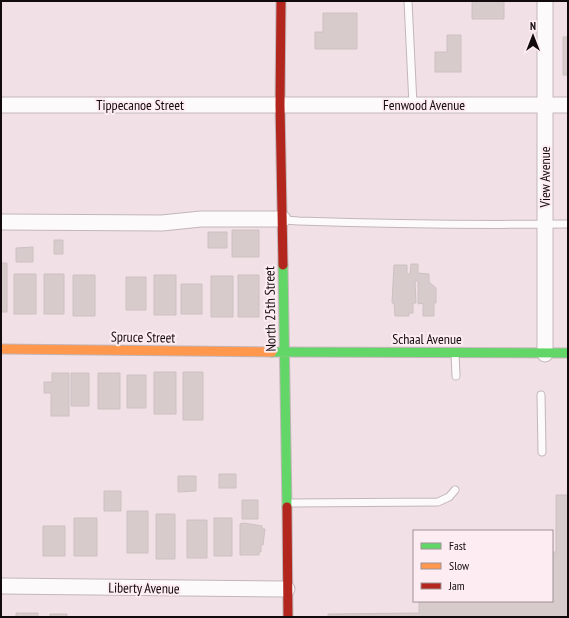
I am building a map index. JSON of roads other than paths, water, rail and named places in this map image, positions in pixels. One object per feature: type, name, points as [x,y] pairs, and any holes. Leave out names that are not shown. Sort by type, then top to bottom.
[{"type":"street","name":"North 25th Street","points":[[281,1],[280,105],[288,503],[288,617]]},
{"type":"street","name":"View Avenue","points":[[545,1],[545,354]]},
{"type":"street","name":"Tippecanoe Street","points":[[1,104],[280,105]]},
{"type":"street","name":"Fenwood Avenue","points":[[280,105],[568,105]]},
{"type":"street","points":[[1,222],[162,223],[201,219],[282,219]]},
{"type":"street","name":"Spruce Street","points":[[1,349],[285,352]]},
{"type":"street","name":"Schaal Avenue","points":[[285,352],[568,354]]},
{"type":"street","name":"Liberty Avenue","points":[[1,586],[287,589]]},
{"type":"lane","points":[[408,1],[413,105]]},
{"type":"lane","points":[[282,219],[299,221],[389,224],[568,224]]},
{"type":"lane","points":[[455,353],[456,376]]},
{"type":"lane","points":[[541,395],[542,452]]},
{"type":"lane","points":[[288,503],[438,502],[449,498],[455,490]]}]
